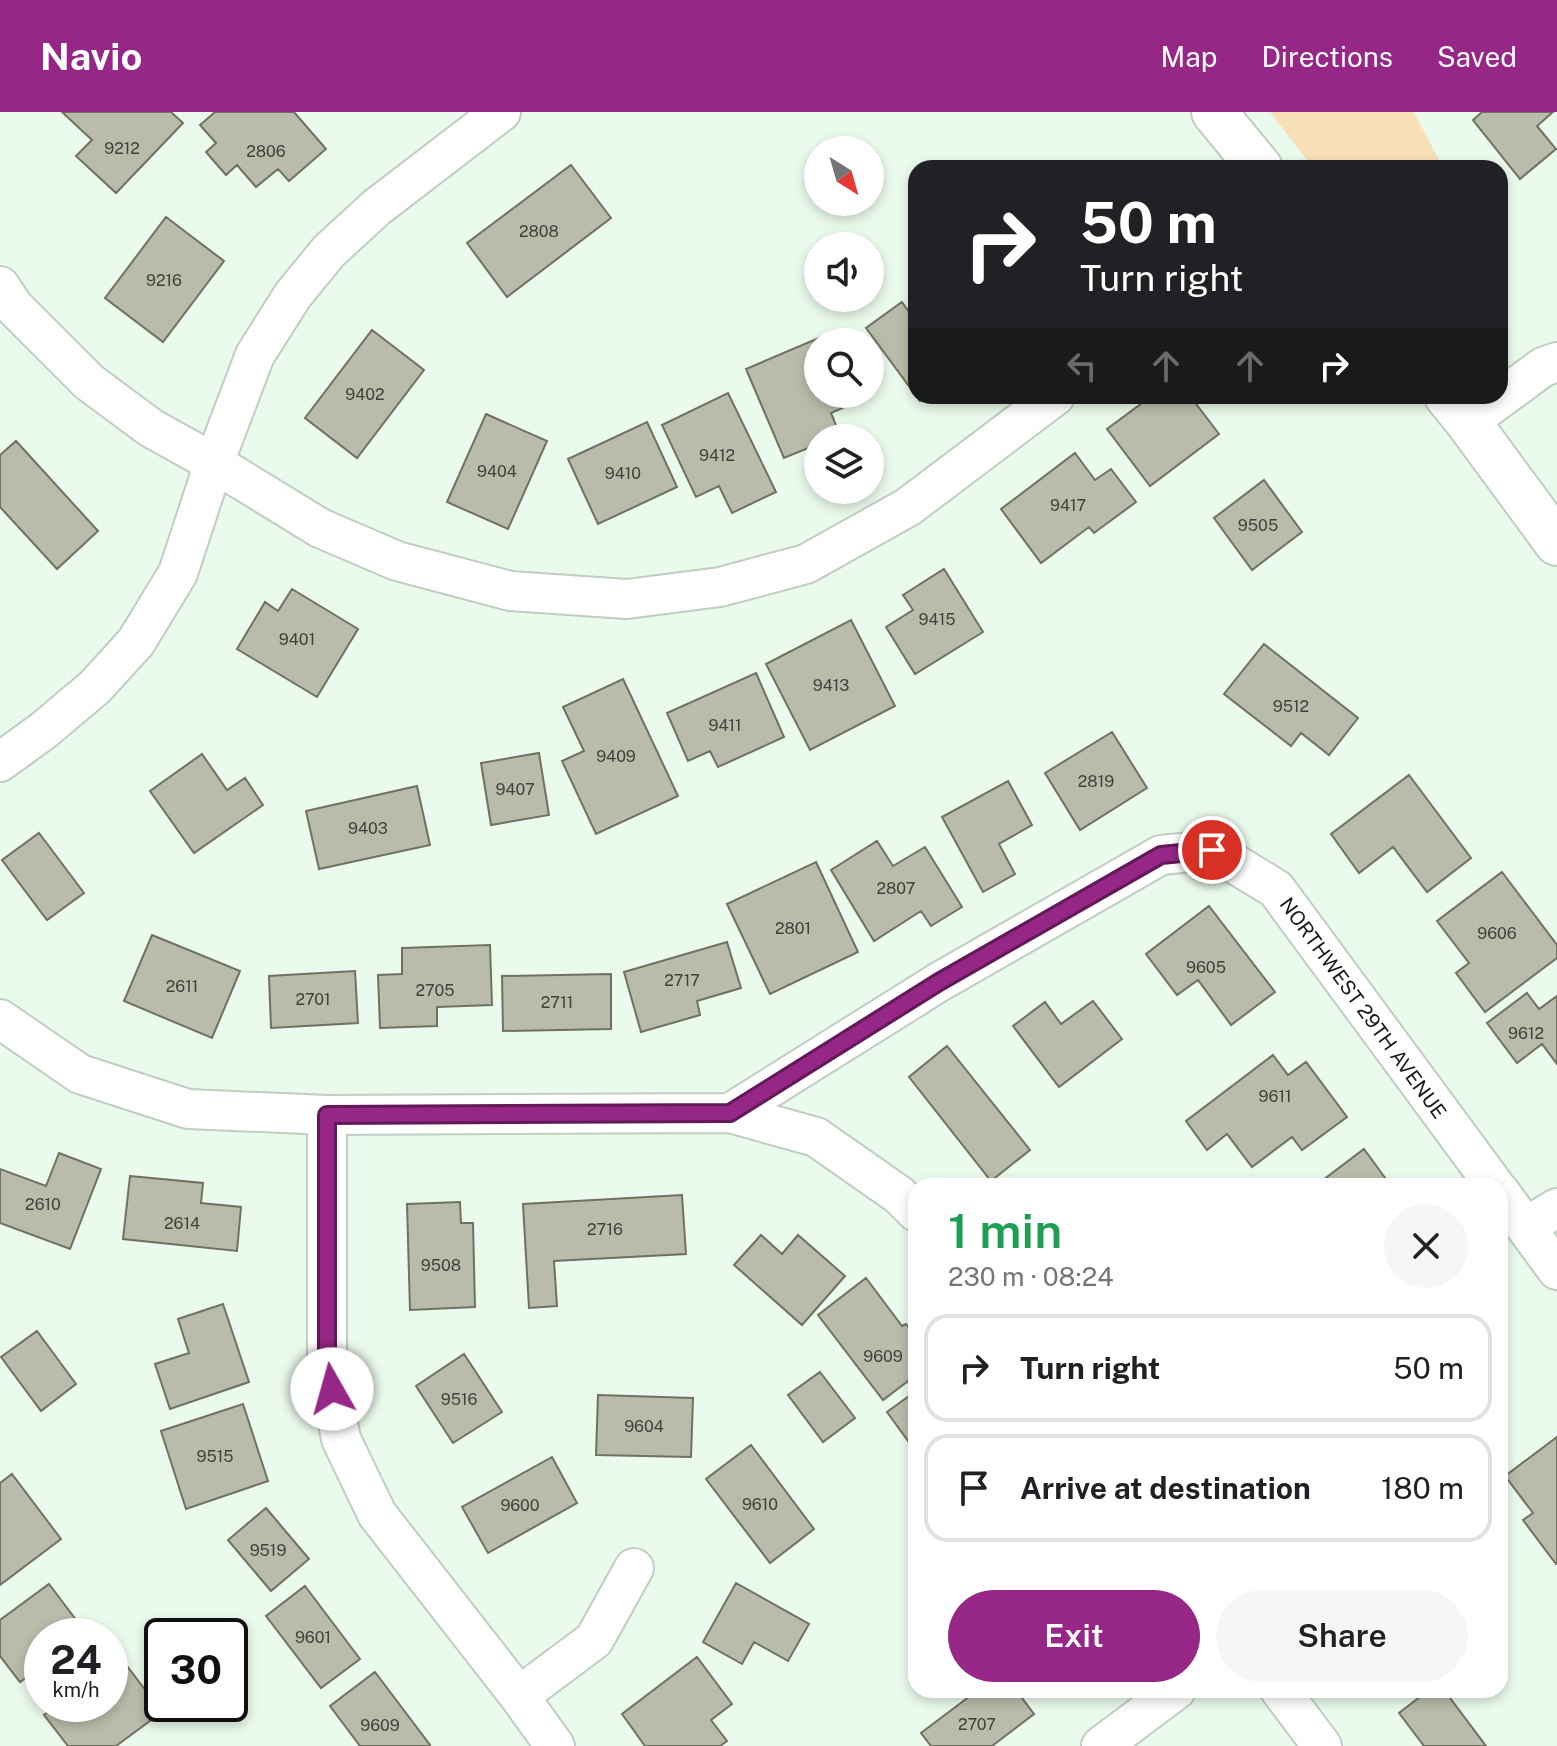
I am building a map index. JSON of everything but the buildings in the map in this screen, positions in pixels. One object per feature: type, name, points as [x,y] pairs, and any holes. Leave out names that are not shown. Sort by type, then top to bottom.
[{"type":"main road","points":[[1214,112],[1253,160]]},
{"type":"main road","points":[[1457,409],[1557,543]]},
{"type":"street","points":[[0,762],[95,687],[136,642],[178,573],[214,463],[255,355],[293,295],[329,251],[377,207],[501,112]]},
{"type":"street","points":[[0,286],[14,307],[89,382],[151,428],[320,528],[397,561],[510,591],[627,599],[720,587],[806,564],[908,507],[1044,404]]},
{"type":"street","points":[[1508,384],[1557,362]]},
{"type":"street","name":"NORTHWEST 29TH AVENUE","points":[[730,1113],[939,982],[1161,855],[1212,850],[1276,889],[1489,1178]]},
{"type":"street","points":[[0,1019],[80,1074],[188,1109],[327,1115],[730,1113],[816,1137],[908,1204]]},
{"type":"street","points":[[327,1115],[327,1364],[341,1439],[377,1514],[555,1746]]},
{"type":"street","points":[[1508,1197],[1541,1218],[1557,1270]]},
{"type":"street","points":[[519,1696],[594,1640],[634,1568]]},
{"type":"street","points":[[1101,1746],[1165,1698]]},
{"type":"street","points":[[1286,1698],[1322,1746]]},
{"type":"shaded area","points":[[1270,112],[1414,112],[1439,160],[1307,160]]},
{"type":"route","points":[[332,1389],[327,1364],[327,1115],[730,1113],[939,982],[1161,855],[1212,850]]}]
